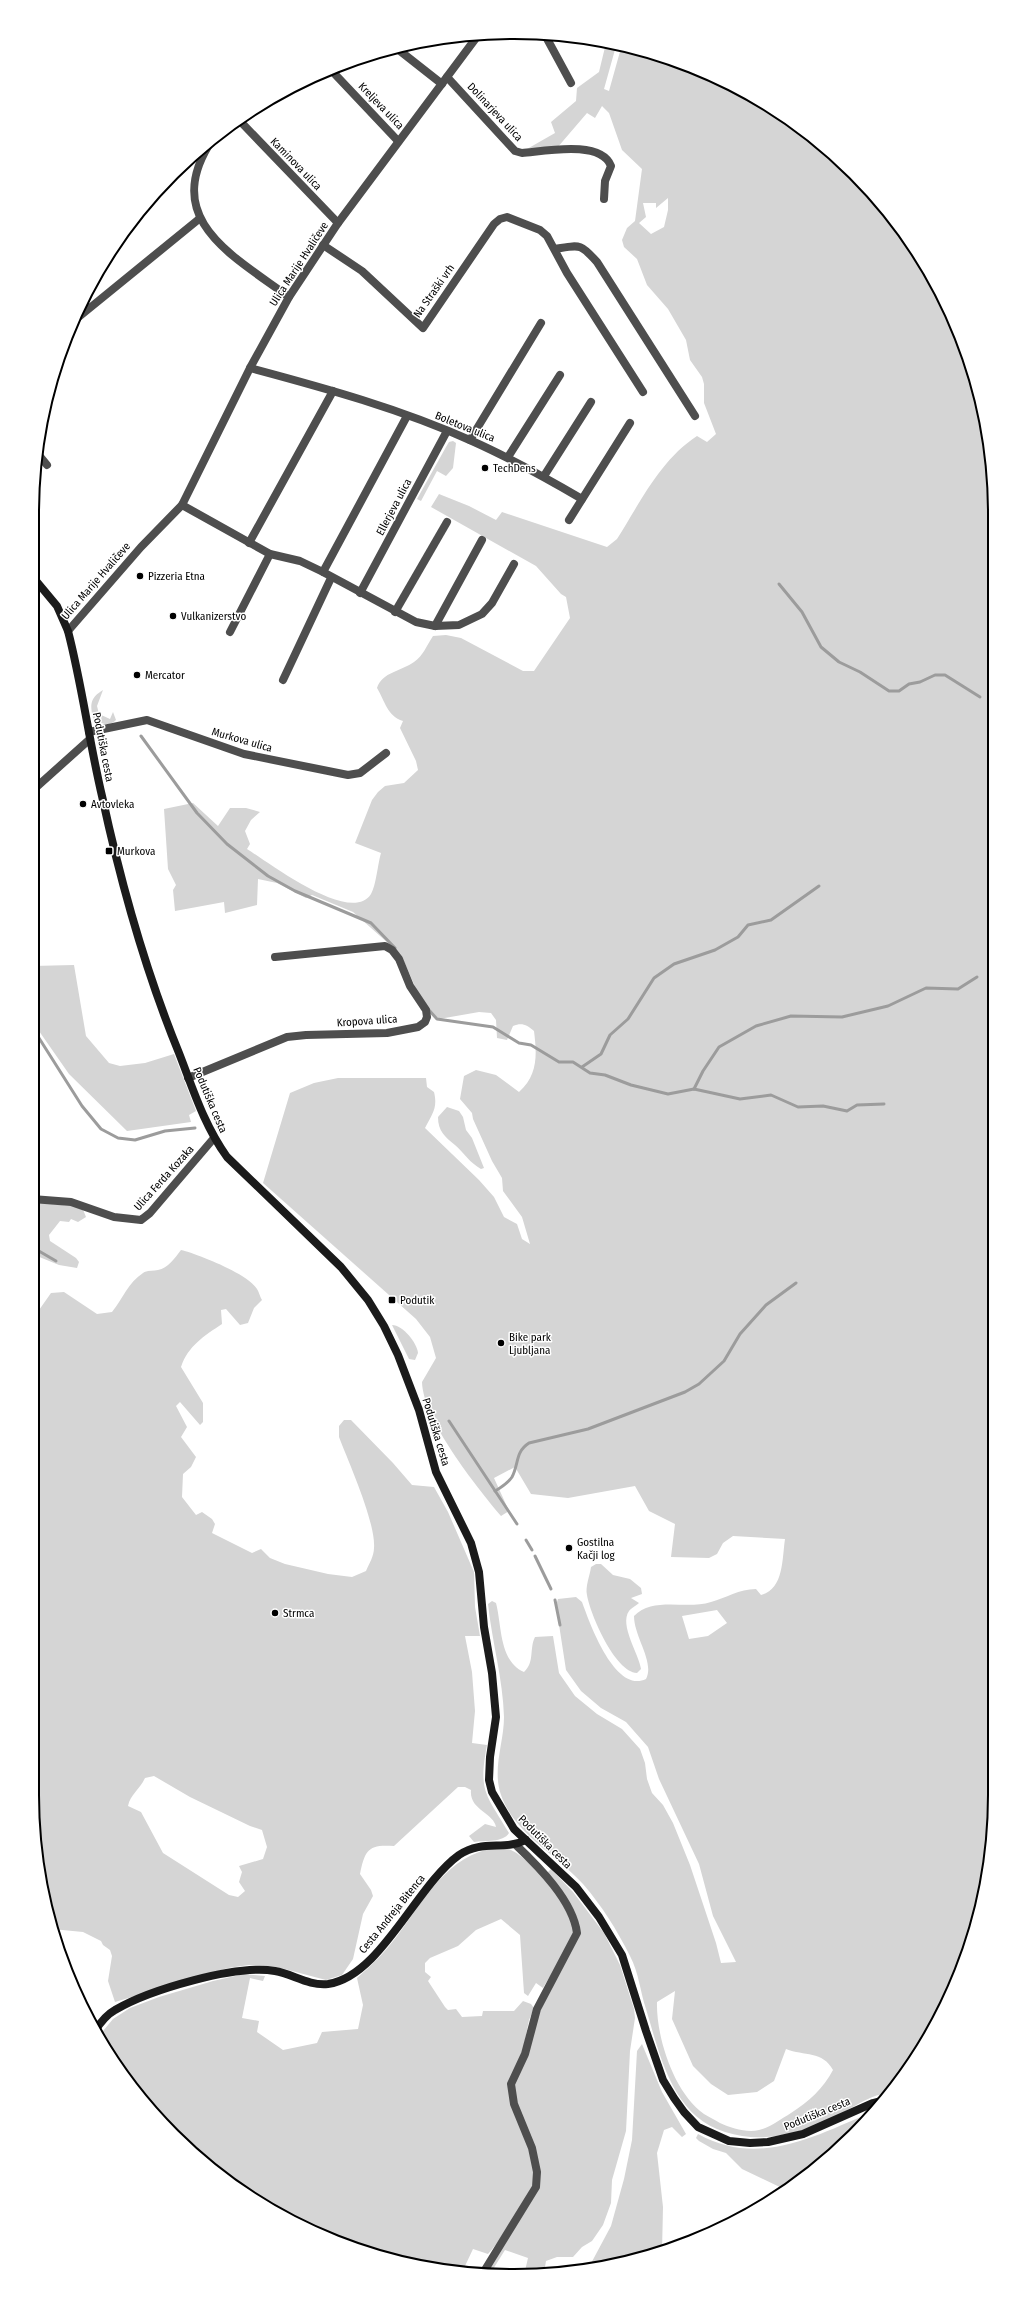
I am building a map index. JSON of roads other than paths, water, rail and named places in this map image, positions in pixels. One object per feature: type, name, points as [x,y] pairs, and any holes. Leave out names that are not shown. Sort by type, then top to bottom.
[{"type":"street","points":[[548,40],[571,83]]},
{"type":"street","name":"Ulica Marije Hvaličeve","points":[[68,631],[141,547],[182,505],[250,368],[289,297],[338,223],[474,41]]},
{"type":"street","points":[[402,52],[442,84]]},
{"type":"street","name":"Kreljeva ulica","points":[[335,74],[398,141]]},
{"type":"street","name":"Dolinarjeva ulica","points":[[447,77],[515,151],[522,153],[590,149],[604,155],[611,166],[605,181],[604,199]]},
{"type":"street","name":"Kaminova ulica","points":[[243,124],[338,223]]},
{"type":"street","points":[[204,154],[193,183],[193,200],[199,219],[220,245],[289,297]]},
{"type":"street","name":"Na Straški vrh","points":[[323,245],[362,271],[423,328],[478,245],[500,218],[507,217],[540,230],[547,236],[556,249],[567,273],[643,392]]},
{"type":"street","points":[[84,313],[199,219]]},
{"type":"street","points":[[556,249],[574,246],[584,248],[597,262],[695,416]]},
{"type":"street","points":[[470,440],[540,323]]},
{"type":"street","name":"Boletova ulica","points":[[250,368],[334,391],[407,416],[470,440],[508,457],[544,476],[582,499]]},
{"type":"street","points":[[508,457],[560,375]]},
{"type":"street","points":[[248,543],[334,391]]},
{"type":"street","points":[[544,476],[591,402]]},
{"type":"street","points":[[324,572],[407,416]]},
{"type":"street","points":[[569,520],[630,423]]},
{"type":"street","name":"Ellerjeva ulica","points":[[360,593],[447,432]]},
{"type":"street","points":[[42,459],[47,465]]},
{"type":"street","points":[[182,505],[270,554],[300,561],[324,572],[331,578],[395,612],[416,622],[435,626],[459,625],[482,614],[492,603],[514,564]]},
{"type":"street","points":[[395,612],[447,522]]},
{"type":"street","points":[[435,626],[482,540]]},
{"type":"street","points":[[230,632],[270,554]]},
{"type":"street","points":[[283,680],[331,578]]},
{"type":"street","name":"Podutiška cesta","points":[[39,584],[54,602],[68,631],[102,798],[147,968],[188,1078],[214,1138],[227,1156],[341,1266],[368,1300],[384,1326],[398,1355],[419,1410],[436,1472],[471,1543],[479,1572],[496,1718],[489,1780],[497,1803],[514,1829],[576,1887],[599,1917],[622,1955],[663,2080],[684,2112],[698,2127],[729,2141],[768,2142],[803,2134],[873,2103]]},
{"type":"street","name":"Murkova ulica","points":[[89,736],[147,720],[244,754],[348,775],[360,773],[386,753]]},
{"type":"street","points":[[39,784],[89,736]]},
{"type":"street","name":"Kropova ulica","points":[[188,1078],[287,1037],[306,1035],[387,1033],[418,1027],[426,1022],[426,1010],[410,986],[399,959],[392,950],[385,946],[275,956]]},
{"type":"street","name":"Ulica Ferda Kozaka","points":[[39,1200],[71,1202],[114,1217],[141,1220],[150,1213],[214,1138]]},
{"type":"street","name":"Cesta Andreja Bitenca","points":[[99,2025],[106,2016],[134,2001],[224,1974],[276,1971],[310,1983],[328,1984],[343,1980],[363,1966],[382,1948],[428,1887],[459,1856],[468,1850],[490,1844],[516,1845],[526,1840]]},
{"type":"street","points":[[486,2268],[536,2187],[537,2172],[532,2148],[514,2104],[512,2084],[524,2054],[537,2009],[577,1933],[575,1920],[565,1902],[538,1866],[516,1845]]},
{"type":"waterway","points":[[779,584],[802,612],[821,647],[839,662],[860,672],[889,691],[899,691],[909,684],[920,682],[935,675],[945,675],[980,697]]},
{"type":"waterway","points":[[141,736],[197,813],[227,844],[268,876],[295,891],[371,923],[395,948]]},
{"type":"waterway","points":[[582,1067],[601,1054],[610,1035],[628,1019],[654,978],[674,964],[715,950],[738,937],[748,925],[771,920],[819,886]]},
{"type":"waterway","points":[[694,1089],[703,1071],[719,1047],[756,1026],[791,1016],[842,1017],[888,1006],[926,988],[958,989],[977,977]]},
{"type":"waterway","points":[[428,1009],[437,1019],[493,1027],[519,1043],[531,1045],[559,1062],[573,1062],[590,1073],[605,1075],[631,1085],[668,1094],[694,1089],[740,1099],[771,1095],[798,1107],[823,1106],[847,1111],[857,1105],[884,1104]]},
{"type":"waterway","points":[[39,1038],[82,1106],[101,1129],[118,1138],[135,1140],[165,1131],[195,1128]]},
{"type":"waterway","points":[[39,1251],[56,1261]]},
{"type":"waterway","points":[[495,1491],[505,1485],[512,1477],[519,1454],[521,1450],[529,1443],[588,1429],[685,1392],[699,1384],[724,1361],[740,1334],[766,1305],[796,1283]]},
{"type":"waterway","points":[[449,1421],[517,1524]]},
{"type":"waterway","points":[[526,1540],[532,1550]]},
{"type":"waterway","points":[[535,1556],[551,1589]]},
{"type":"waterway","points":[[555,1600],[560,1625]]},
{"type":"place","name":"TechDens","points":[[485,468]]},
{"type":"place","name":"Pizzeria Etna","points":[[140,576]]},
{"type":"place","name":"Vulkanizerstvo","points":[[173,616]]},
{"type":"place","name":"Mercator","points":[[137,675]]},
{"type":"place","name":"Avtovleka","points":[[83,804]]},
{"type":"place","name":"Murkova","points":[[109,851]]},
{"type":"place","name":"Podutik","points":[[392,1300]]},
{"type":"place","name":"Bike park Ljubljana","points":[[501,1343]]},
{"type":"place","name":"Gostilna Kačji log","points":[[569,1548]]},
{"type":"place","name":"Strmca","points":[[275,1613]]}]
